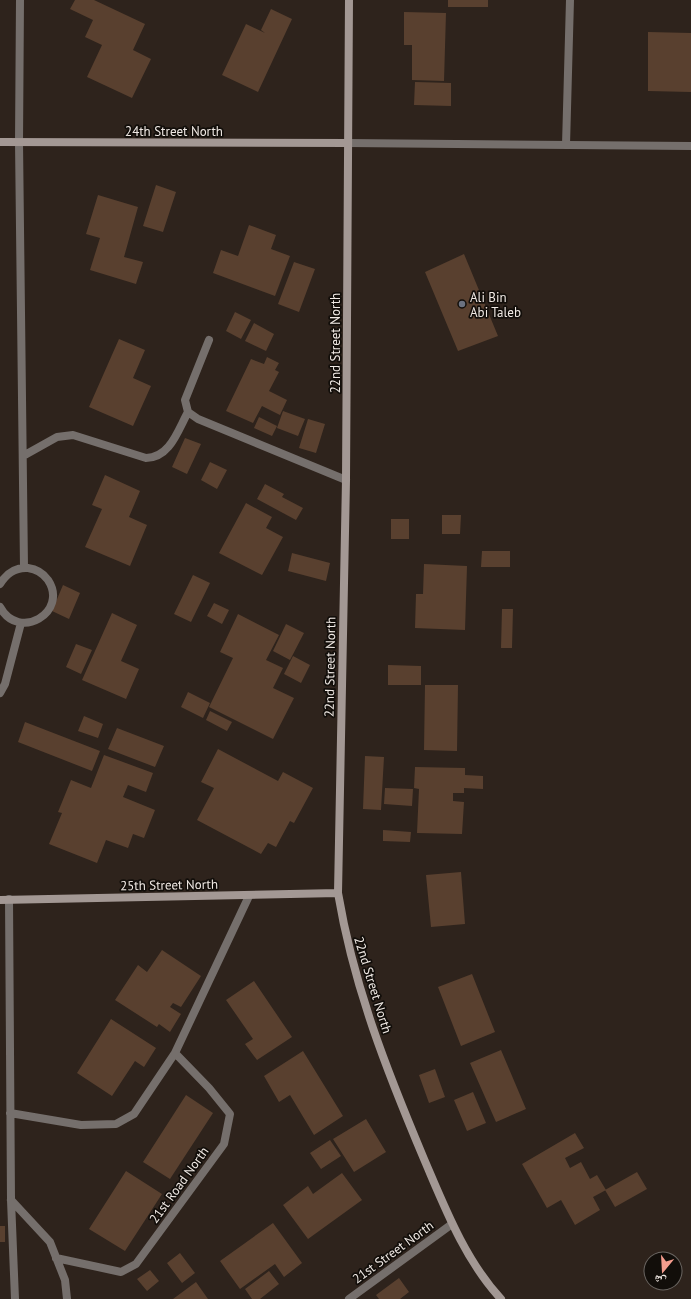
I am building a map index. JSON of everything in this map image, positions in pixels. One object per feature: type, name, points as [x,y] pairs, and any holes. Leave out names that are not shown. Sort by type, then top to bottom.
[{"type":"street","points":[[20,0],[19,142],[24,568]]},
{"type":"street","name":"22nd Street North","points":[[349,0],[346,480],[338,892],[346,938],[357,982],[393,1086],[452,1224],[488,1285],[501,1299]]},
{"type":"street","points":[[566,145],[570,0]]},
{"type":"street","name":"24th Street North","points":[[0,142],[348,143]]},
{"type":"street","points":[[348,143],[691,146]]},
{"type":"street","points":[[209,340],[185,400],[188,412],[198,419],[346,480]]},
{"type":"street","points":[[23,456],[58,437],[73,435],[146,458],[159,456],[168,448],[188,412]]},
{"type":"street","points":[[0,584],[10,572],[24,568],[33,569],[47,578],[51,585],[53,601],[45,616],[38,620],[22,623],[8,618],[0,607]]},
{"type":"street","points":[[0,693],[5,684],[22,623]]},
{"type":"street","name":"25th Street North","points":[[0,900],[249,896],[338,892]]},
{"type":"street","points":[[10,1113],[81,1125],[116,1124],[134,1114],[175,1053],[249,896]]},
{"type":"street","points":[[9,899],[10,1200],[15,1299]]},
{"type":"street","name":"21st Road North","points":[[56,1258],[121,1272],[136,1264],[224,1144],[230,1114],[175,1053]]},
{"type":"street","points":[[10,1200],[50,1242],[65,1280],[67,1299]]},
{"type":"street","name":"21st Street North","points":[[349,1299],[452,1224]]},
{"type":"building","points":[[75,0],[94,0],[145,24],[133,50],[151,59],[132,98],[87,77],[102,45],[85,37],[93,20],[70,9]]},
{"type":"building","points":[[448,0],[488,0],[488,7],[448,7]]},
{"type":"building","points":[[271,9],[292,19],[258,92],[222,75],[246,24],[265,33],[261,30]]},
{"type":"building","points":[[404,12],[446,13],[444,81],[412,80],[412,45],[404,45]]},
{"type":"building","points":[[648,32],[691,33],[691,92],[648,91]]},
{"type":"building","points":[[415,82],[451,83],[451,106],[414,105]]},
{"type":"building","points":[[156,185],[176,192],[163,232],[143,226]]},
{"type":"building","points":[[98,195],[138,207],[124,257],[143,262],[136,284],[90,270],[100,238],[86,234]]},
{"type":"building","points":[[249,225],[276,235],[271,249],[290,256],[275,296],[213,273],[221,250],[238,256]]},
{"type":"building","name":"Ali Bin Abi Taleb","points":[[464,254],[498,336],[458,351],[425,272]]},
{"type":"building","points":[[294,262],[315,269],[299,312],[278,304]]},
{"type":"building","points":[[235,312],[251,320],[241,339],[226,331]]},
{"type":"building","points":[[254,323],[274,334],[266,351],[245,341]]},
{"type":"building","points":[[119,339],[145,350],[133,378],[151,386],[133,426],[89,407]]},
{"type":"building","points":[[267,357],[279,363],[275,370],[279,372],[269,391],[287,400],[280,415],[262,406],[253,423],[226,411],[251,359],[264,364]]},
{"type":"building","points":[[283,411],[305,419],[298,436],[277,428]]},
{"type":"building","points":[[259,417],[277,426],[272,436],[254,428]]},
{"type":"building","points":[[308,419],[325,424],[316,453],[299,448]]},
{"type":"building","points":[[185,438],[201,444],[187,474],[172,467]]},
{"type":"building","points":[[210,462],[227,470],[217,489],[201,480]]},
{"type":"building","points":[[105,475],[140,491],[129,517],[147,525],[130,566],[85,547],[102,509],[92,505]]},
{"type":"building","points":[[265,484],[284,494],[282,497],[303,508],[296,520],[257,499]]},
{"type":"building","points":[[246,503],[272,517],[266,528],[283,537],[262,575],[219,553]]},
{"type":"building","points":[[442,515],[461,515],[460,534],[442,534]]},
{"type":"building","points":[[391,519],[409,519],[409,539],[391,539]]},
{"type":"building","points":[[482,551],[510,551],[510,567],[481,567]]},
{"type":"building","points":[[292,553],[330,563],[326,581],[288,571]]},
{"type":"building","points":[[424,564],[467,566],[465,630],[415,628],[416,594],[423,594]]},
{"type":"building","points":[[193,575],[210,583],[191,622],[174,614]]},
{"type":"building","points":[[63,585],[80,593],[69,619],[52,611]]},
{"type":"building","points":[[214,603],[229,610],[222,624],[207,616]]},
{"type":"building","points":[[502,609],[513,609],[512,648],[501,648]]},
{"type":"building","points":[[112,613],[137,625],[121,661],[139,669],[126,699],[82,680]]},
{"type":"building","points":[[238,614],[279,635],[266,660],[283,668],[273,688],[294,698],[273,739],[209,707],[233,658],[220,652]]},
{"type":"building","points":[[286,624],[304,633],[290,660],[273,651]]},
{"type":"building","points":[[76,644],[92,650],[81,674],[66,667]]},
{"type":"building","points":[[293,656],[310,665],[301,683],[284,674]]},
{"type":"building","points":[[388,665],[421,666],[421,685],[388,685]]},
{"type":"building","points":[[425,685],[458,685],[457,751],[424,750]]},
{"type":"building","points":[[188,692],[210,703],[203,718],[181,707]]},
{"type":"building","points":[[210,711],[232,722],[227,731],[206,720]]},
{"type":"building","points":[[84,716],[103,724],[98,738],[78,731]]},
{"type":"building","points":[[25,722],[100,751],[92,771],[18,742]]},
{"type":"building","points":[[117,728],[164,746],[155,767],[108,749]]},
{"type":"building","points":[[218,749],[278,781],[283,772],[313,788],[294,823],[290,821],[276,847],[268,843],[261,854],[197,820],[214,788],[201,782]]},
{"type":"building","points":[[104,755],[153,773],[146,792],[128,785],[123,797],[155,810],[144,838],[133,834],[128,848],[106,840],[97,863],[49,844],[62,813],[58,812],[71,780],[91,788]]},
{"type":"building","points":[[365,756],[384,757],[381,810],[363,809]]},
{"type":"building","points":[[415,767],[465,768],[465,775],[483,776],[483,789],[464,788],[464,793],[453,793],[453,801],[464,802],[462,834],[417,833],[419,789],[414,788]]},
{"type":"building","points":[[385,788],[413,789],[412,806],[384,804]]},
{"type":"building","points":[[383,830],[411,832],[410,842],[383,841]]},
{"type":"building","points":[[461,872],[465,924],[431,927],[426,875]]},
{"type":"building","points":[[162,950],[201,976],[181,1007],[173,1003],[170,1007],[181,1014],[170,1032],[159,1024],[157,1027],[115,1000],[138,965],[147,972]]},
{"type":"building","points":[[472,974],[495,1032],[461,1046],[438,987]]},
{"type":"building","points":[[254,981],[292,1037],[257,1060],[245,1044],[253,1039],[226,1000]]},
{"type":"building","points":[[111,1019],[156,1048],[144,1067],[135,1061],[112,1096],[77,1073]]},
{"type":"building","points":[[501,1050],[526,1109],[496,1122],[470,1063]]},
{"type":"building","points":[[303,1051],[343,1116],[314,1135],[290,1095],[279,1102],[264,1076]]},
{"type":"building","points":[[435,1069],[445,1097],[429,1103],[419,1075]]},
{"type":"building","points":[[473,1092],[486,1123],[467,1131],[454,1100]]},
{"type":"building","points":[[186,1095],[213,1113],[170,1179],[143,1162]]},
{"type":"building","points":[[366,1119],[386,1152],[354,1172],[333,1139]]},
{"type":"building","points":[[575,1133],[584,1148],[565,1158],[570,1168],[581,1162],[590,1179],[597,1175],[606,1190],[593,1197],[600,1210],[575,1225],[561,1200],[547,1208],[522,1164]]},
{"type":"building","points":[[330,1140],[341,1156],[321,1169],[310,1153]]},
{"type":"building","points":[[126,1171],[162,1194],[125,1251],[89,1229]]},
{"type":"building","points":[[637,1172],[647,1189],[615,1207],[605,1190]]},
{"type":"building","points":[[342,1173],[362,1200],[308,1239],[283,1205],[308,1186],[313,1194]]},
{"type":"building","points":[[273,1223],[302,1263],[284,1277],[275,1264],[240,1289],[220,1261]]},
{"type":"building","points":[[0,1226],[5,1226],[5,1242],[0,1242]]},
{"type":"building","points":[[180,1253],[195,1273],[182,1283],[167,1263]]},
{"type":"building","points":[[150,1270],[159,1281],[147,1291],[137,1279]]},
{"type":"building","points":[[269,1271],[279,1284],[260,1299],[252,1299],[245,1289]]},
{"type":"building","points":[[399,1278],[409,1292],[400,1299],[379,1299],[376,1295]]},
{"type":"building","points":[[196,1282],[208,1299],[173,1299]]},
{"type":"place","name":"Ali Bin Abi Taleb","points":[[462,304]]}]
